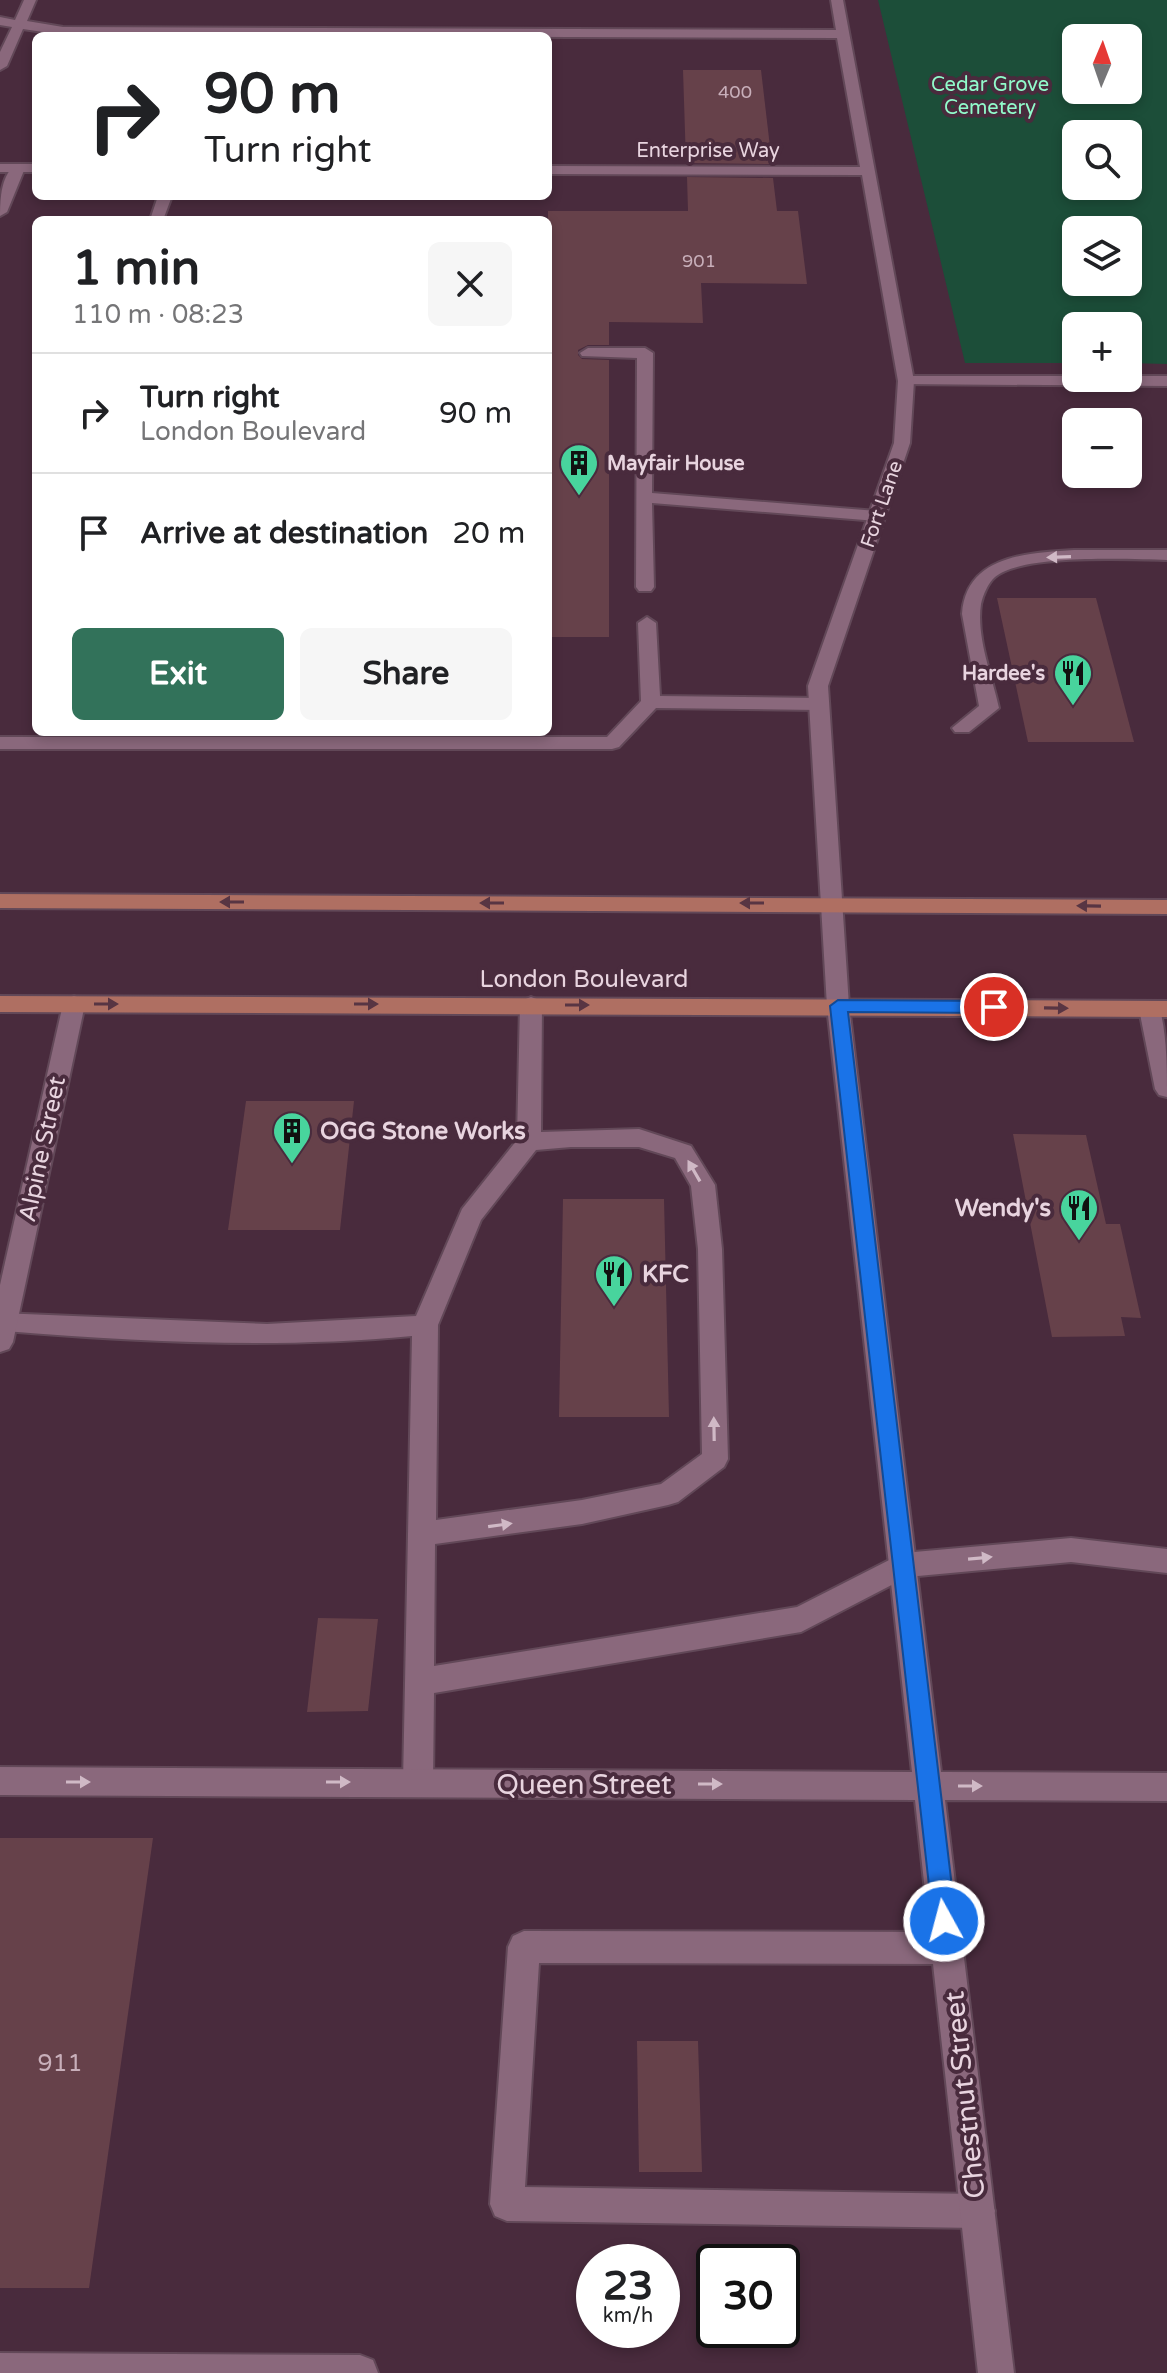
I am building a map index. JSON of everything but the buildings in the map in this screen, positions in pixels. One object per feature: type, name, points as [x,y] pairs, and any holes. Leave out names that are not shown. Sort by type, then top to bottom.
[{"type":"main road","points":[[0,901],[1167,907]]},
{"type":"main road","name":"London Boulevard","points":[[0,1004],[1158,1009]]},
{"type":"street","points":[[0,66],[30,0]]},
{"type":"street","name":"Fort Lane","points":[[837,0],[906,381],[902,443],[818,686],[838,1006]]},
{"type":"street","points":[[0,21],[63,31],[323,32]]},
{"type":"street","points":[[552,33],[843,34]]},
{"type":"street","points":[[0,168],[32,168]]},
{"type":"street","points":[[0,212],[18,168]]},
{"type":"street","name":"Enterprise Way","points":[[552,170],[868,171]]},
{"type":"street","points":[[588,353],[645,353],[645,587]]},
{"type":"street","points":[[906,381],[1167,381]]},
{"type":"street","points":[[643,497],[877,516]]},
{"type":"street","points":[[962,728],[989,708],[972,604],[980,586],[992,571],[1014,562],[1040,558],[1167,555]]},
{"type":"street","points":[[0,743],[229,738],[612,743],[651,702],[647,623]]},
{"type":"street","points":[[651,702],[819,704]]},
{"type":"street","points":[[48,743],[62,736]]},
{"type":"street","name":"Alpine Street","points":[[2,1331],[74,1004]]},
{"type":"street","points":[[418,1783],[425,1325],[471,1216],[529,1142],[531,1005]]},
{"type":"street","name":"Chestnut Street","points":[[838,1006],[996,2373]]},
{"type":"street","points":[[1158,1009],[1167,1089]]},
{"type":"street","points":[[422,1534],[582,1512],[668,1494],[715,1459],[710,1249],[703,1185],[683,1152],[639,1138],[571,1138],[529,1142]]},
{"type":"street","points":[[2,1331],[361,1333],[425,1325]]},
{"type":"street","points":[[420,1682],[801,1619],[903,1565],[1071,1550],[1167,1561]]},
{"type":"street","name":"Queen Street","points":[[0,1781],[1167,1787]]},
{"type":"street","points":[[948,1948],[524,1947],[507,2204],[978,2211]]},
{"type":"street","points":[[0,2371],[360,2373]]},
{"type":"green space","name":"Cedar Grove Cemetery","points":[[878,0],[1167,0],[1167,364],[1142,363],[1142,312],[1062,312],[1062,363],[965,363]]},
{"type":"place","name":"Mayfair House","points":[[579,497]]},
{"type":"place","name":"Hardee's","points":[[1073,707]]},
{"type":"place","name":"OGG Stone Works","points":[[292,1165]]},
{"type":"place","name":"Wendy's","points":[[1079,1242]]},
{"type":"place","name":"KFC","points":[[614,1308]]},
{"type":"route","points":[[944,1921],[838,1006],[994,1007]]}]
